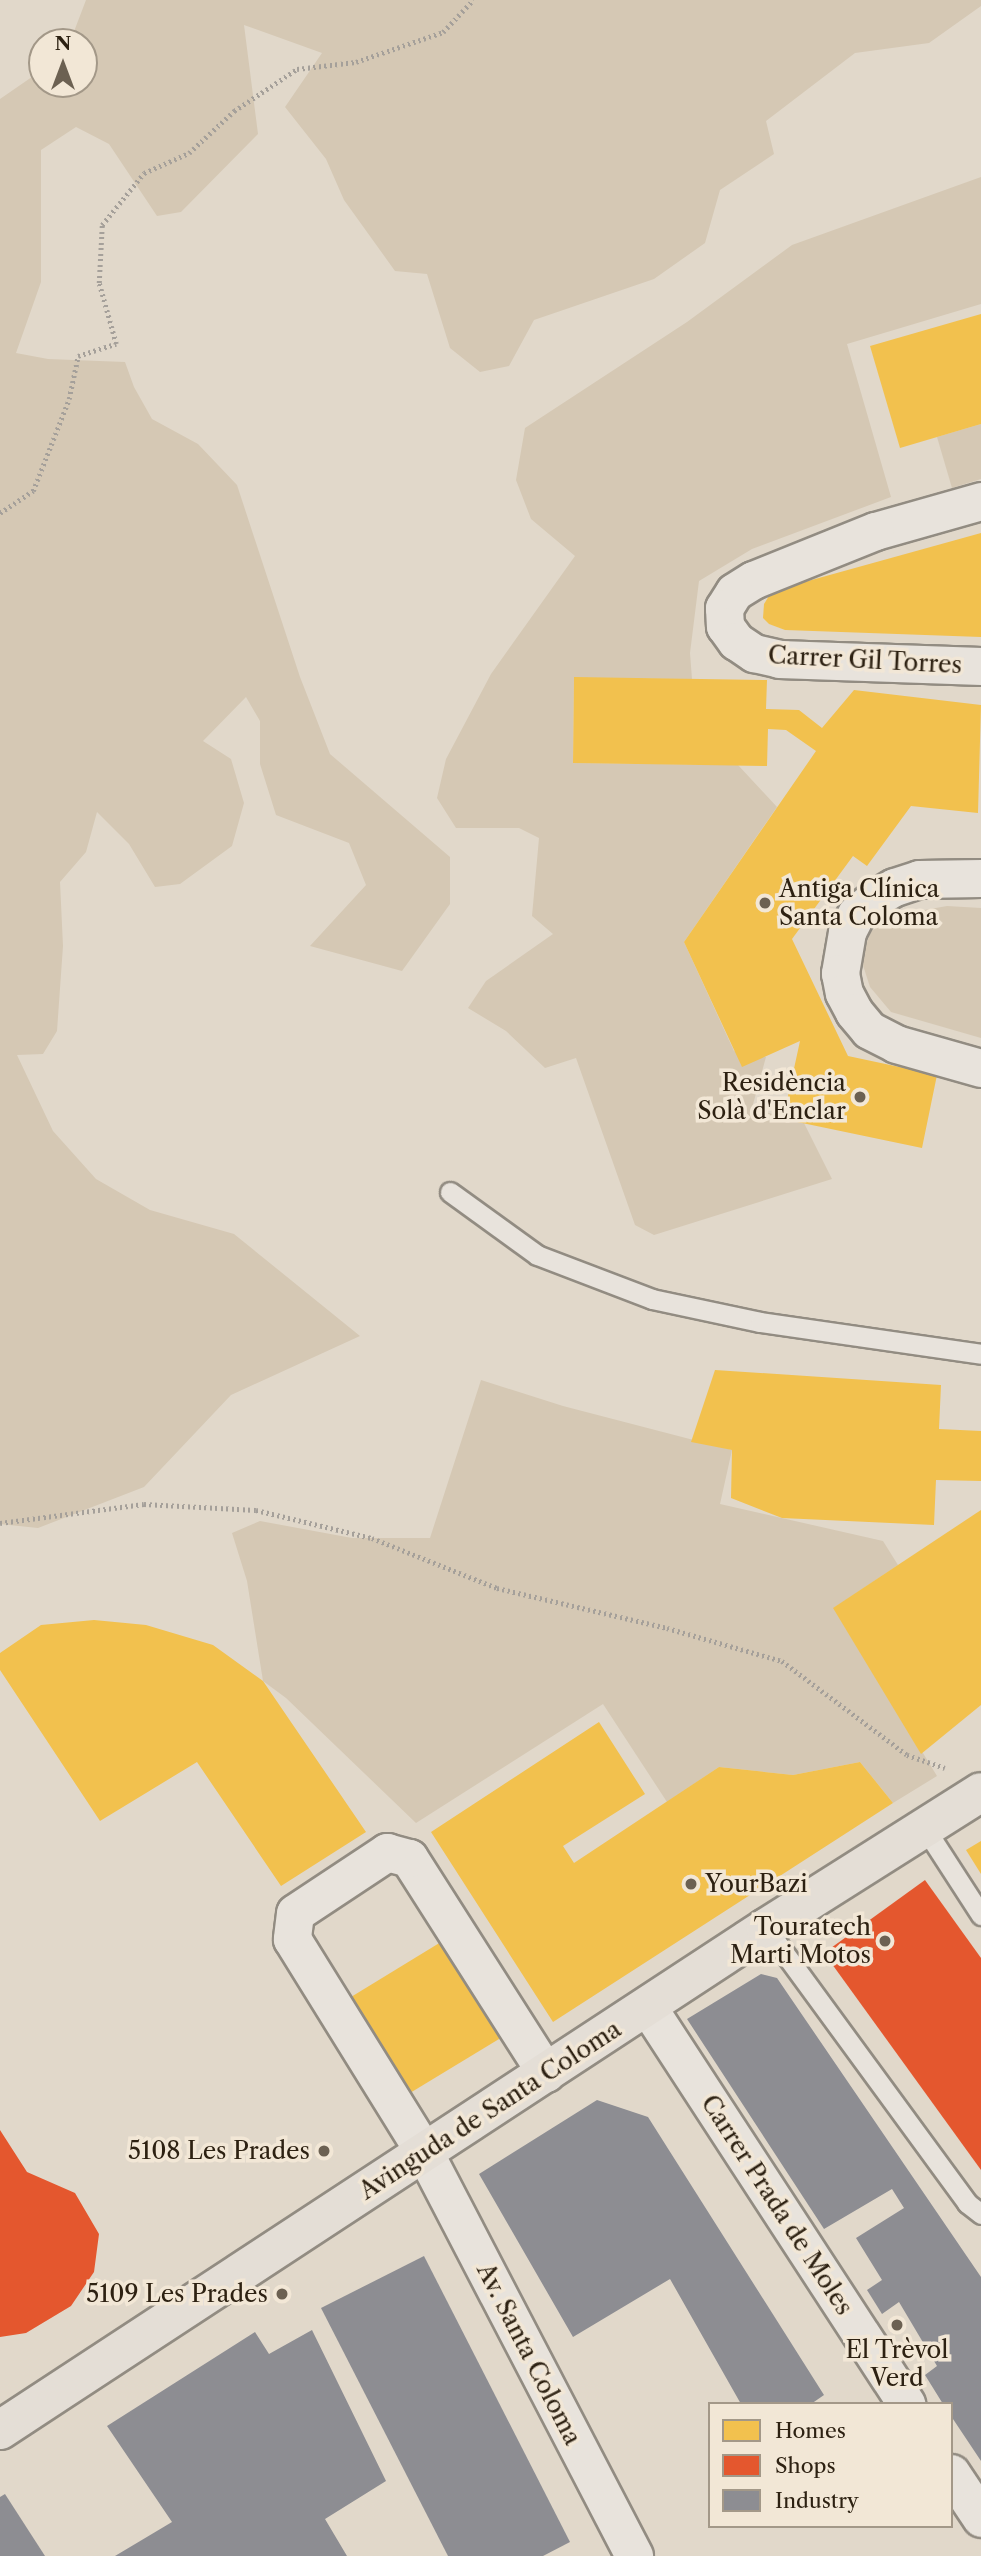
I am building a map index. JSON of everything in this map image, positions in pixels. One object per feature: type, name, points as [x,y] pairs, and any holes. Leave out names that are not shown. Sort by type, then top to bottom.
[{"type":"main road","name":"Avinguda de Santa Coloma","points":[[0,2430],[766,1928],[973,1797]]},
{"type":"street","name":"Carrer Gil Torres","points":[[981,501],[875,531],[753,580],[734,592],[724,608],[725,626],[736,642],[754,653],[779,659],[981,666]]},
{"type":"street","points":[[981,878],[919,879],[894,887],[874,899],[856,914],[847,932],[840,973],[844,993],[854,1012],[869,1030],[896,1044],[981,1068]]},
{"type":"street","name":"Av. Santa Coloma","points":[[546,2073],[409,1858],[387,1852],[295,1913],[292,1939],[424,2152],[634,2556]]},
{"type":"street","name":"Carrer Prada de Moles","points":[[647,2006],[905,2402]]},
{"type":"street","points":[[953,2476],[981,2518]]},
{"type":"lane","points":[[450,1192],[537,1255],[652,1299],[760,1322],[981,1354]]},
{"type":"lane","points":[[924,1827],[981,1915]]},
{"type":"lane","points":[[766,1928],[967,2203],[981,2214]]},
{"type":"path","points":[[0,513],[33,491],[69,399],[78,356],[116,344],[99,283],[102,225],[145,173],[189,153],[234,111],[297,69],[356,62],[443,32],[473,0]]},
{"type":"path","points":[[0,1523],[145,1504],[256,1510],[372,1538],[498,1588],[667,1628],[782,1661],[907,1755],[943,1765],[973,1797]]},
{"type":"shaded area","points":[[86,0],[981,0],[981,6],[929,43],[855,53],[766,121],[774,154],[720,190],[705,243],[654,279],[534,320],[509,366],[480,372],[450,348],[427,274],[395,271],[344,200],[326,159],[285,107],[322,53],[244,25],[258,134],[181,212],[157,216],[109,144],[76,127],[41,150],[41,282],[16,353],[48,359],[125,362],[134,387],[152,419],[198,444],[237,485],[300,677],[330,754],[450,857],[450,904],[402,971],[310,946],[366,885],[349,843],[276,815],[260,764],[260,721],[246,697],[203,741],[231,759],[244,803],[232,846],[180,884],[155,887],[129,844],[97,812],[86,852],[60,882],[63,946],[57,1031],[43,1054],[17,1055],[53,1131],[96,1179],[150,1210],[234,1234],[360,1336],[231,1395],[144,1487],[38,1528],[0,1524],[0,99],[28,80],[28,98],[98,98],[98,28],[75,28]]},
{"type":"shaded area","points":[[981,177],[981,304],[847,344],[891,497],[752,549],[699,581],[690,653],[692,679],[574,678],[573,763],[738,765],[777,807],[684,942],[734,1051],[766,1057],[752,1108],[804,1123],[832,1179],[654,1235],[635,1225],[576,1058],[545,1068],[506,1031],[468,1008],[486,981],[553,934],[532,916],[539,838],[519,828],[456,828],[437,798],[446,759],[491,674],[575,556],[531,519],[516,480],[525,428],[687,322],[792,245]]},
{"type":"shaded area","points":[[981,424],[981,479],[952,488],[937,437]]},
{"type":"shaded area","points":[[947,906],[981,908],[981,1038],[891,1012],[870,987],[861,959],[871,931],[897,915]]},
{"type":"shaded area","points":[[481,1380],[563,1406],[732,1450],[720,1504],[883,1541],[898,1565],[834,1608],[937,1776],[893,1803],[860,1762],[793,1775],[719,1767],[667,1802],[603,1704],[416,1823],[286,1698],[263,1681],[247,1581],[232,1533],[260,1521],[352,1538],[430,1538]]},
{"type":"building: Homes","points":[[981,314],[981,424],[900,448],[870,346]]},
{"type":"building: Homes","points":[[981,533],[981,637],[785,630],[769,624],[763,618],[764,604],[772,591]]},
{"type":"building: Homes","name":"Antiga Clínica Santa Coloma","points":[[574,677],[767,680],[766,709],[799,710],[822,728],[854,690],[981,705],[978,813],[911,806],[867,866],[853,856],[792,939],[848,1056],[937,1075],[922,1148],[783,1119],[800,1041],[742,1067],[684,942],[816,751],[786,730],[768,729],[767,766],[573,763]]},
{"type":"building: Homes","points":[[715,1370],[941,1385],[939,1429],[981,1431],[981,1481],[936,1480],[934,1525],[782,1518],[731,1498],[732,1450],[691,1442]]},
{"type":"building: Homes","points":[[981,1510],[981,1705],[921,1754],[833,1608]]},
{"type":"building: Homes","points":[[94,1620],[146,1625],[213,1645],[263,1681],[366,1832],[281,1886],[197,1762],[100,1821],[0,1670],[0,1653],[41,1625]]},
{"type":"building: Homes","points":[[599,1722],[645,1794],[563,1846],[574,1863],[719,1767],[793,1775],[860,1762],[893,1803],[553,2022],[431,1832]]},
{"type":"building: Homes","points":[[981,1841],[981,1874],[966,1850]]},
{"type":"building: Homes","points":[[441,1942],[504,2036],[410,2093],[351,1997]]},
{"type":"building: Shops","points":[[925,1880],[981,1958],[981,2170],[824,1953]]},
{"type":"building: Shops","points":[[0,2130],[27,2172],[75,2193],[99,2234],[94,2272],[71,2306],[26,2333],[0,2337]]},
{"type":"building: Industry","points":[[761,1974],[777,1978],[981,2277],[981,2461],[953,2419],[953,2402],[942,2402],[925,2375],[937,2366],[899,2302],[882,2314],[867,2290],[882,2280],[856,2238],[904,2208],[892,2189],[824,2229],[687,2019]]},
{"type":"building: Industry","points":[[597,2100],[648,2117],[824,2395],[814,2402],[740,2402],[670,2279],[573,2337],[479,2174]]},
{"type":"building: Industry","points":[[424,2256],[570,2542],[543,2556],[448,2556],[321,2308]]},
{"type":"building: Industry","points":[[312,2330],[386,2481],[325,2519],[347,2556],[115,2556],[172,2522],[107,2426],[255,2332],[269,2354]]},
{"type":"building: Industry","points":[[5,2494],[45,2556],[0,2556],[0,2497]]},
{"type":"place","name":"Antiga Clínica Santa Coloma","points":[[765,903]]},
{"type":"place","name":"Residència Solà d'Enclar","points":[[860,1097]]},
{"type":"place","name":"YourBazi","points":[[691,1884]]},
{"type":"place","name":"Touratech Marti Motos","points":[[885,1941]]},
{"type":"place","name":"5108 Les Prades","points":[[324,2151]]},
{"type":"place","name":"5109 Les Prades","points":[[282,2294]]},
{"type":"place","name":"El Trèvol Verd","points":[[897,2325]]}]
